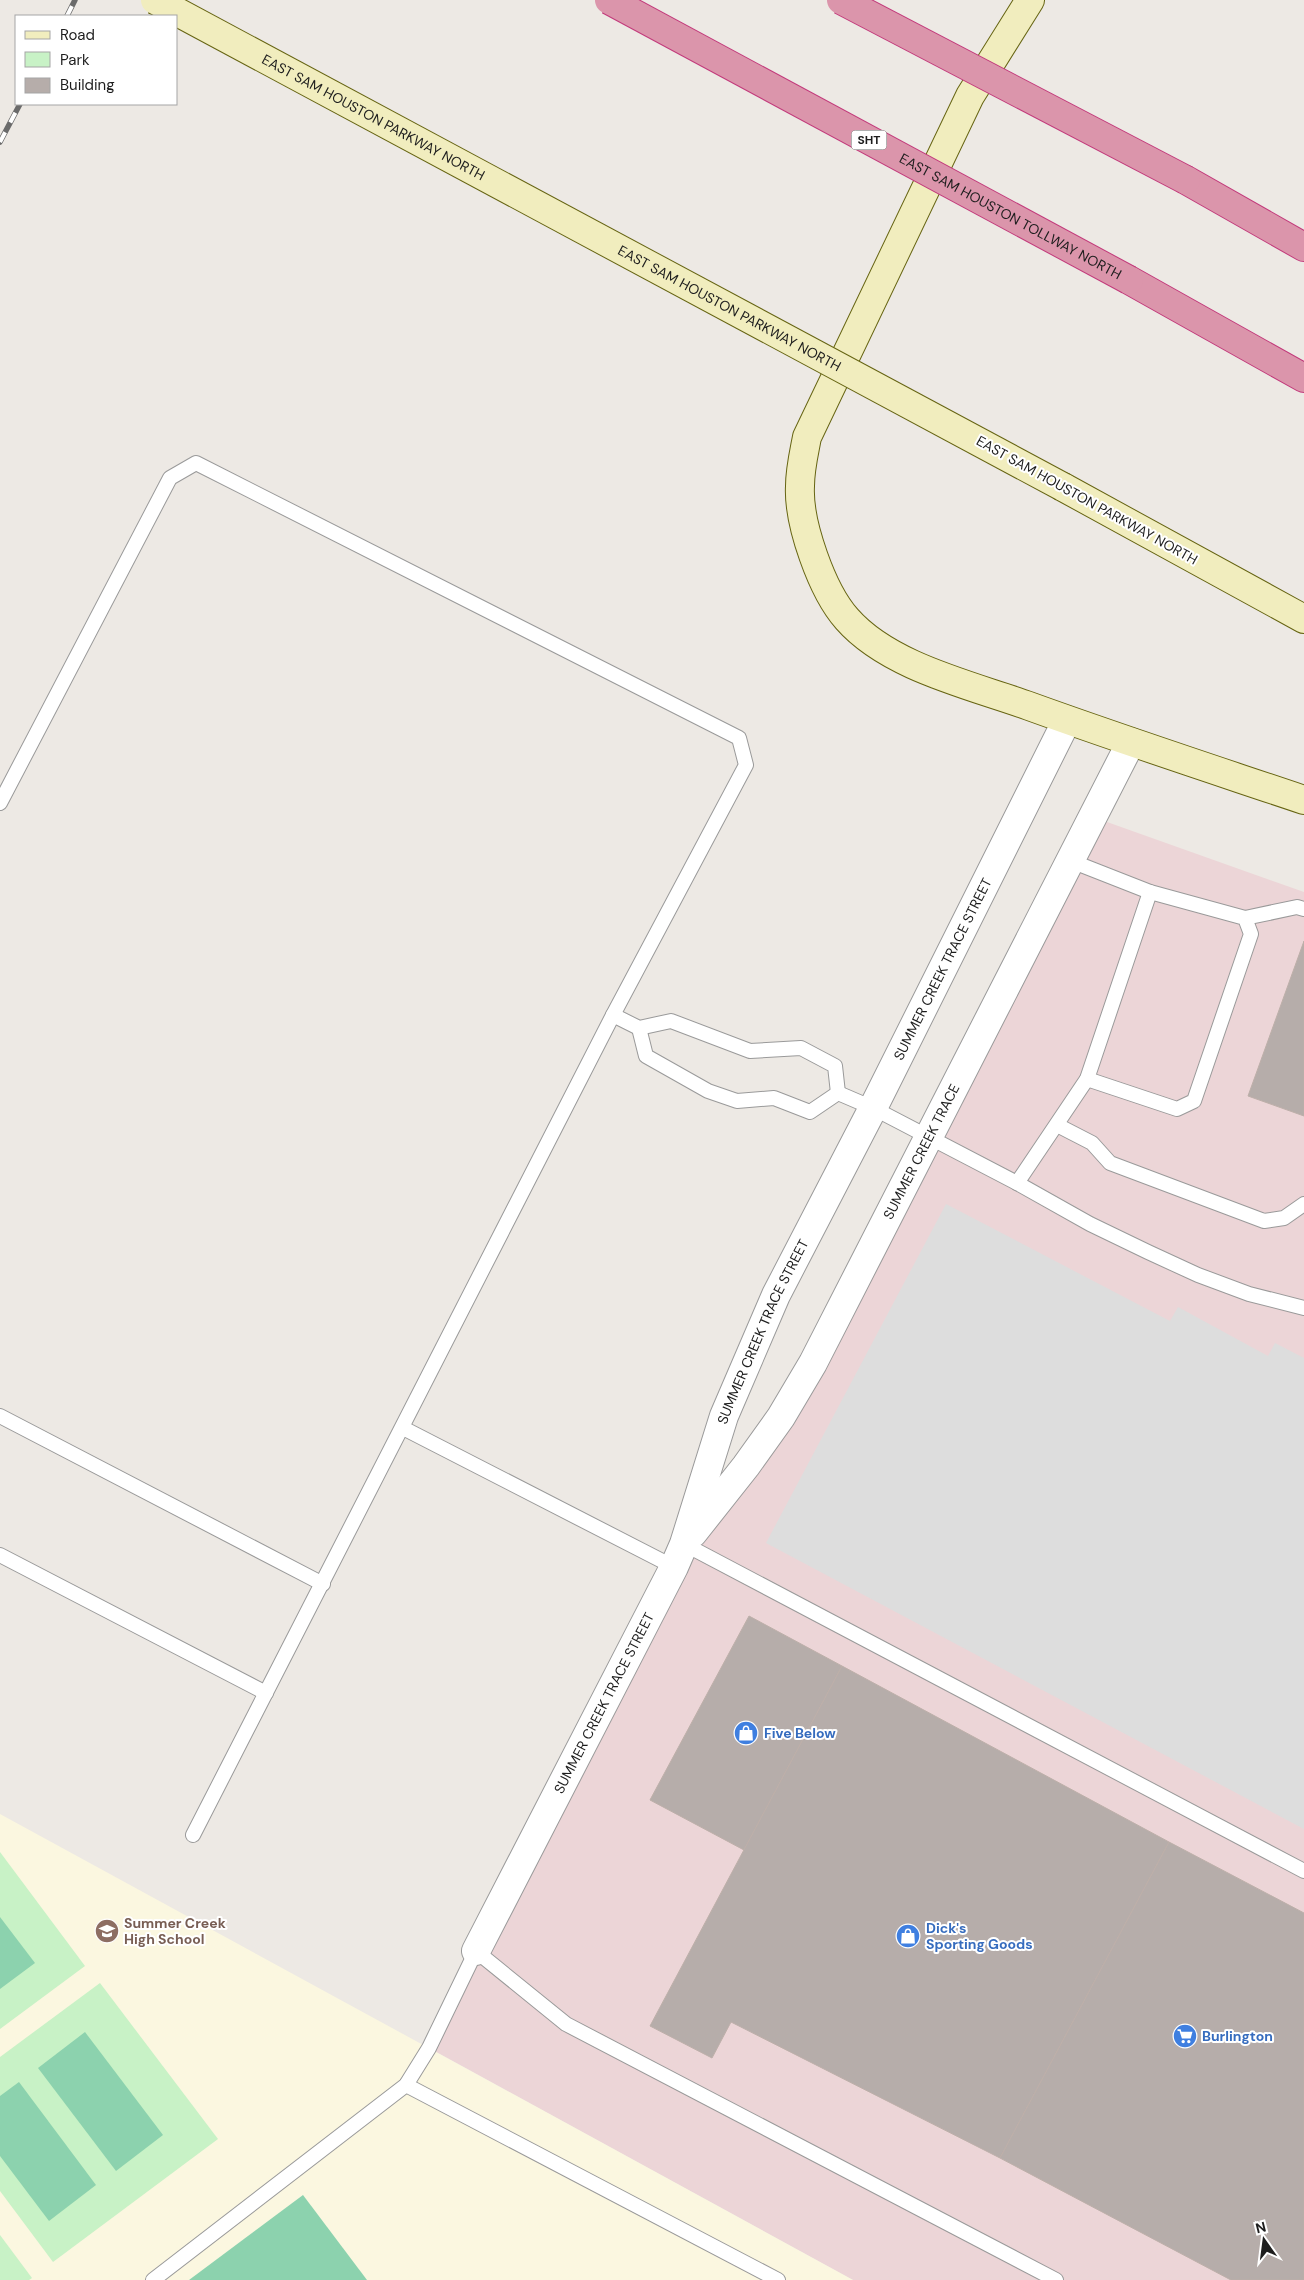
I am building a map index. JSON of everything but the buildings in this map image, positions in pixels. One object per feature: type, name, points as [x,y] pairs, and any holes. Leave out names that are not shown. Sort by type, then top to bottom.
[{"type":"highway","name":"EAST SAM HOUSTON TOLLWAY NORTH","points":[[609,0],[1129,280],[1304,378]]},
{"type":"highway","points":[[841,0],[1186,180],[1304,247]]},
{"type":"main road","name":"EAST SAM HOUSTON PARKWAY NORTH","points":[[155,0],[1063,487],[1304,619]]},
{"type":"main road","points":[[1030,0],[970,96],[807,437],[800,487],[802,514],[818,570],[846,618],[874,642],[908,662],[1067,720],[1304,800]]},
{"type":"street","name":"SUMMER CREEK TRACE STREET","points":[[476,1951],[679,1556],[724,1416],[749,1354],[776,1295],[873,1108],[1067,720]]},
{"type":"street","name":"SUMMER CREEK TRACE","points":[[679,1556],[781,1417],[813,1364],[1131,742]]},
{"type":"lane","points":[[0,803],[170,478],[196,463],[739,738],[746,765],[613,1015],[193,1835]]},
{"type":"lane","points":[[1070,862],[1150,892],[1245,918],[1297,907],[1304,909]]},
{"type":"lane","points":[[1017,1183],[1087,1079],[1150,892]]},
{"type":"lane","points":[[1087,1079],[1177,1109],[1194,1101],[1251,934],[1245,918]]},
{"type":"lane","points":[[613,1015],[639,1028],[671,1021],[750,1051],[801,1048],[835,1066],[838,1093]]},
{"type":"lane","points":[[639,1028],[646,1056],[708,1091],[736,1101],[774,1098],[810,1112],[838,1093]]},
{"type":"lane","points":[[838,1093],[873,1108],[1017,1183],[1090,1224],[1198,1275],[1249,1294],[1304,1308]]},
{"type":"lane","points":[[1057,1125],[1092,1143],[1110,1163],[1264,1221],[1284,1218],[1304,1204]]},
{"type":"lane","points":[[0,1416],[323,1584]]},
{"type":"lane","points":[[403,1428],[679,1556],[1304,1871]]},
{"type":"lane","points":[[0,1554],[266,1693]]},
{"type":"lane","points":[[153,2280],[406,2085],[429,2048],[476,1951],[566,2024],[1056,2280]]},
{"type":"lane","points":[[406,2085],[778,2280]]},
{"type":"shaded area","points":[[1093,817],[1304,892],[1304,2280],[853,2280],[429,2048],[674,1567],[746,1466]]},
{"type":"shaded area","points":[[946,1204],[1170,1321],[1178,1307],[1268,1356],[1275,1343],[1304,1358],[1304,1829],[766,1543]]},
{"type":"shaded area","name":"Summer Creek High School","points":[[0,1814],[469,2070],[853,2280],[0,2280]]},
{"type":"green space","points":[[0,1852],[85,1966],[0,2029]]},
{"type":"green space","points":[[0,1917],[35,1963],[0,1989]]},
{"type":"green space","points":[[100,1983],[218,2139],[53,2262],[0,2191],[0,2057]]},
{"type":"green space","points":[[85,2032],[163,2135],[116,2171],[38,2068]]},
{"type":"green space","points":[[19,2082],[96,2185],[49,2221],[0,2156],[0,2096]]},
{"type":"green space","points":[[303,2195],[367,2280],[189,2280]]},
{"type":"green space","points":[[0,2235],[32,2278],[29,2280],[0,2280]]},
{"type":"railway","points":[[68,15],[75,0]]},
{"type":"railway","points":[[0,142],[19,105]]},
{"type":"place","name":"Five Below","points":[[746,1733]]},
{"type":"place","name":"Summer Creek High School","points":[[107,1931]]},
{"type":"place","name":"Dick's Sporting Goods","points":[[908,1936]]},
{"type":"place","name":"Burlington","points":[[1185,2036]]}]
